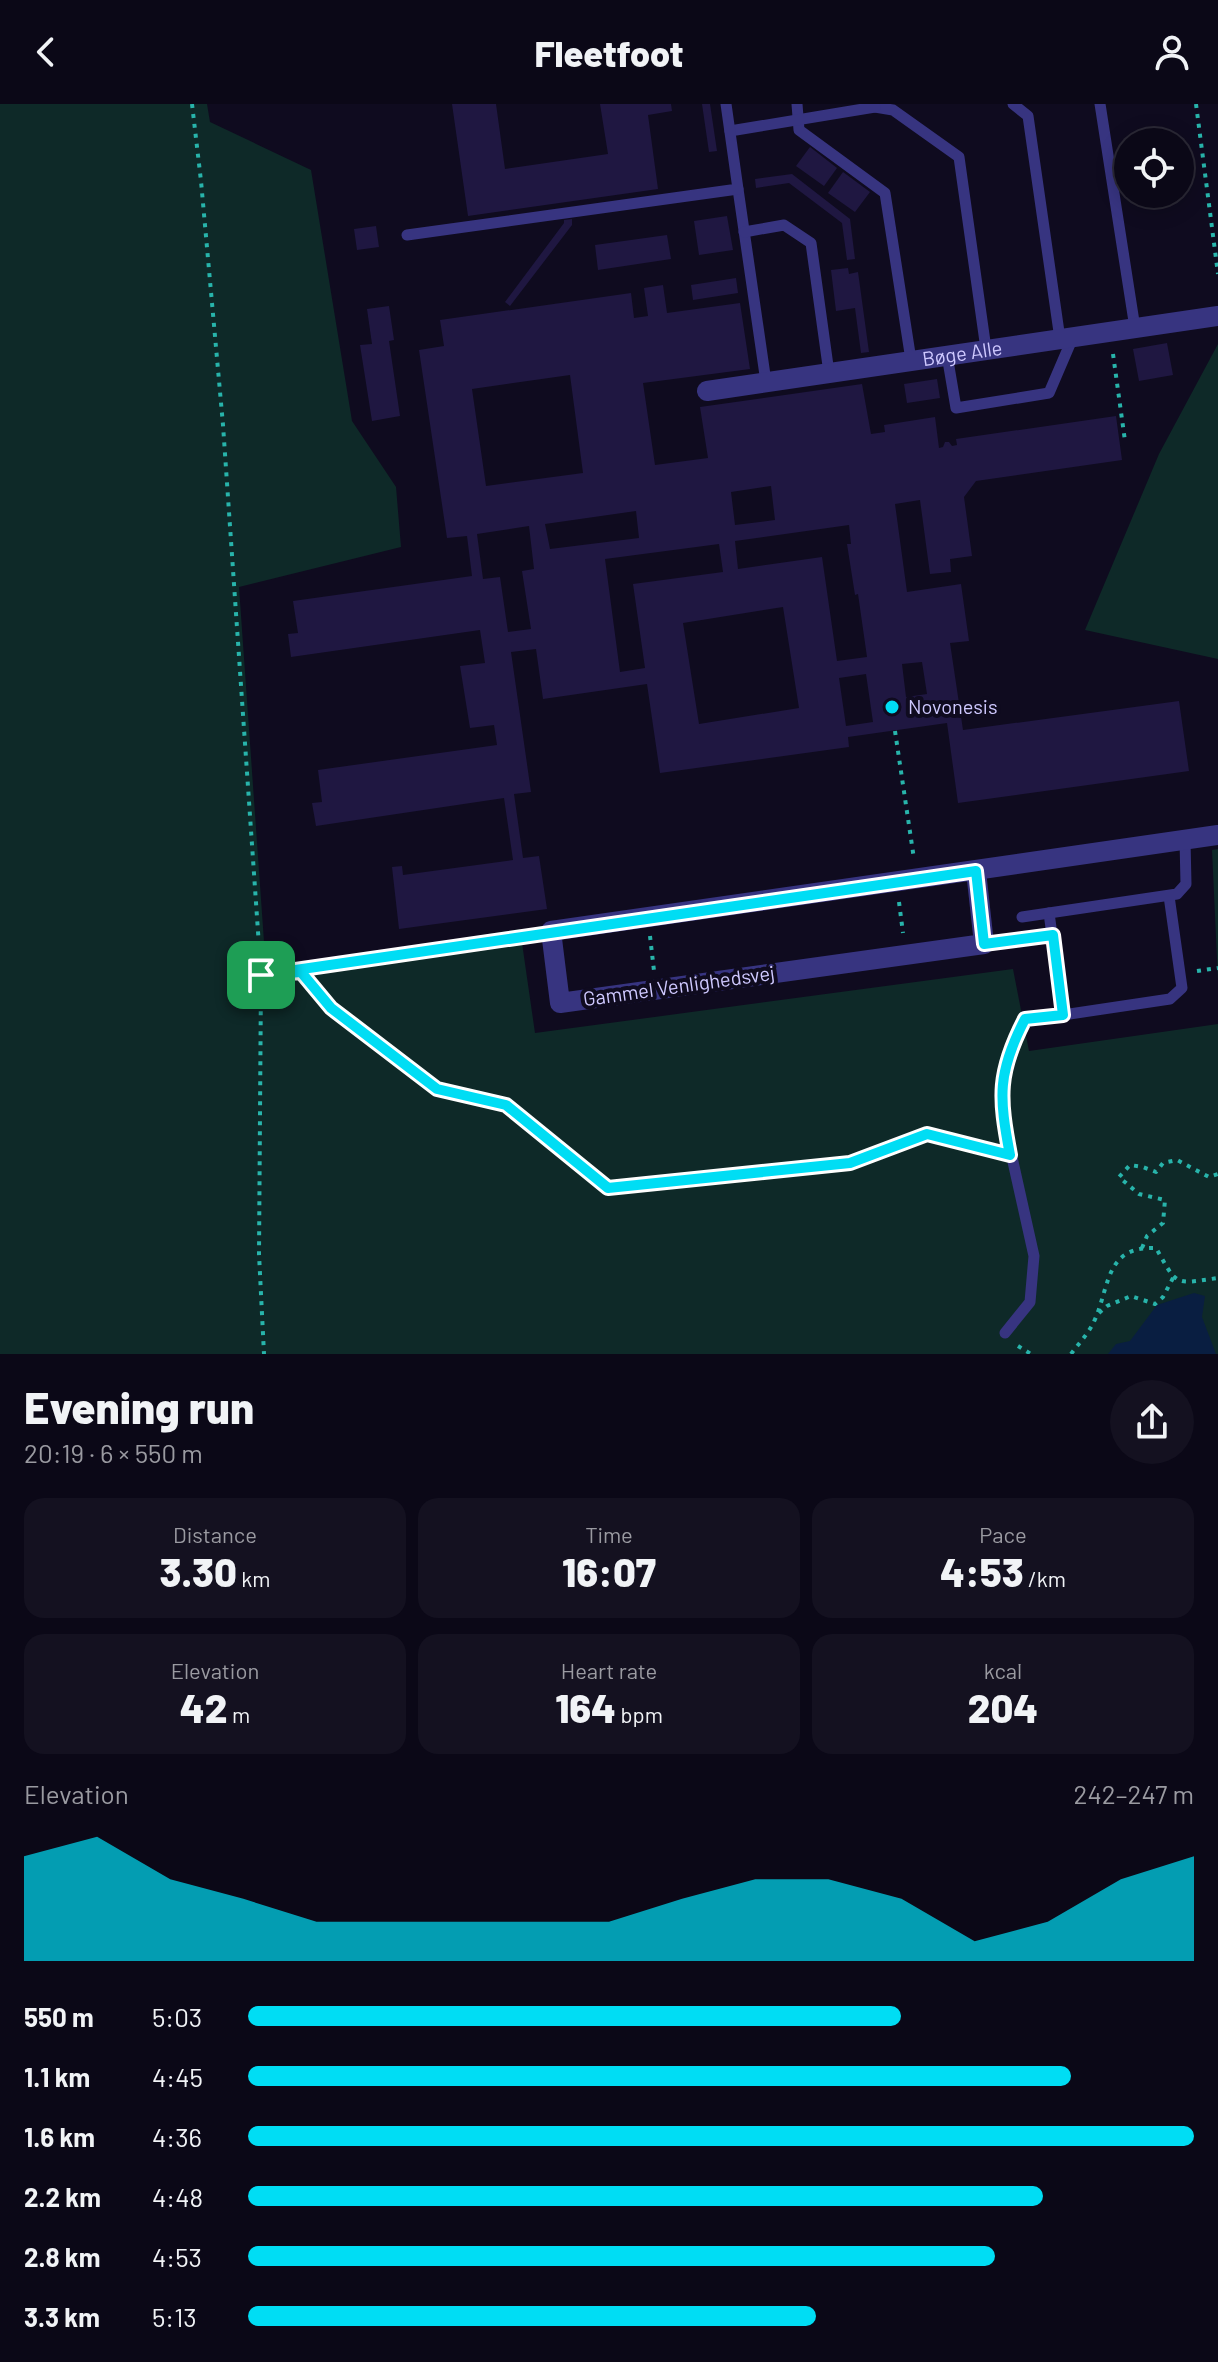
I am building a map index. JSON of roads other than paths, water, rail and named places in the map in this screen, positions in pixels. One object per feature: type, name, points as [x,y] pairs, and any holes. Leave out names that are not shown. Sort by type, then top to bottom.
[{"type":"street","name":"Bøge Alle","points":[[707,391],[1218,316]]},
{"type":"street","points":[[984,944],[976,871],[1218,835]]},
{"type":"street","name":"Gammel Venlighedsvej","points":[[976,871],[551,931],[560,1003],[984,944]]},
{"type":"lane","points":[[726,104],[766,382]]},
{"type":"lane","points":[[797,104],[799,130],[885,193],[911,360]]},
{"type":"lane","points":[[947,355],[956,408],[1049,393],[1067,338],[1028,116],[1013,104]]},
{"type":"lane","points":[[1100,104],[1135,328]]},
{"type":"lane","points":[[730,131],[875,106],[893,110],[959,157],[986,349]]},
{"type":"lane","points":[[407,235],[738,189]]},
{"type":"lane","points":[[744,232],[784,225],[811,243],[829,373]]},
{"type":"lane","points":[[1022,917],[1177,894],[1186,884],[1185,840]]},
{"type":"lane","points":[[1005,1333],[1030,1302],[1034,1256],[1003,1117],[1002,1078],[1014,1039],[1025,1019],[1170,999],[1182,988],[1169,896]]},
{"type":"lane","points":[[1049,913],[1063,1015]]},
{"type":"lane","points":[[984,944],[1053,935]]},
{"type":"water","points":[[1194,1293],[1205,1296],[1202,1317],[1216,1354],[1108,1354],[1116,1344],[1130,1341],[1157,1305]]},
{"type":"place","name":"Novonesis","points":[[892,707]]}]
